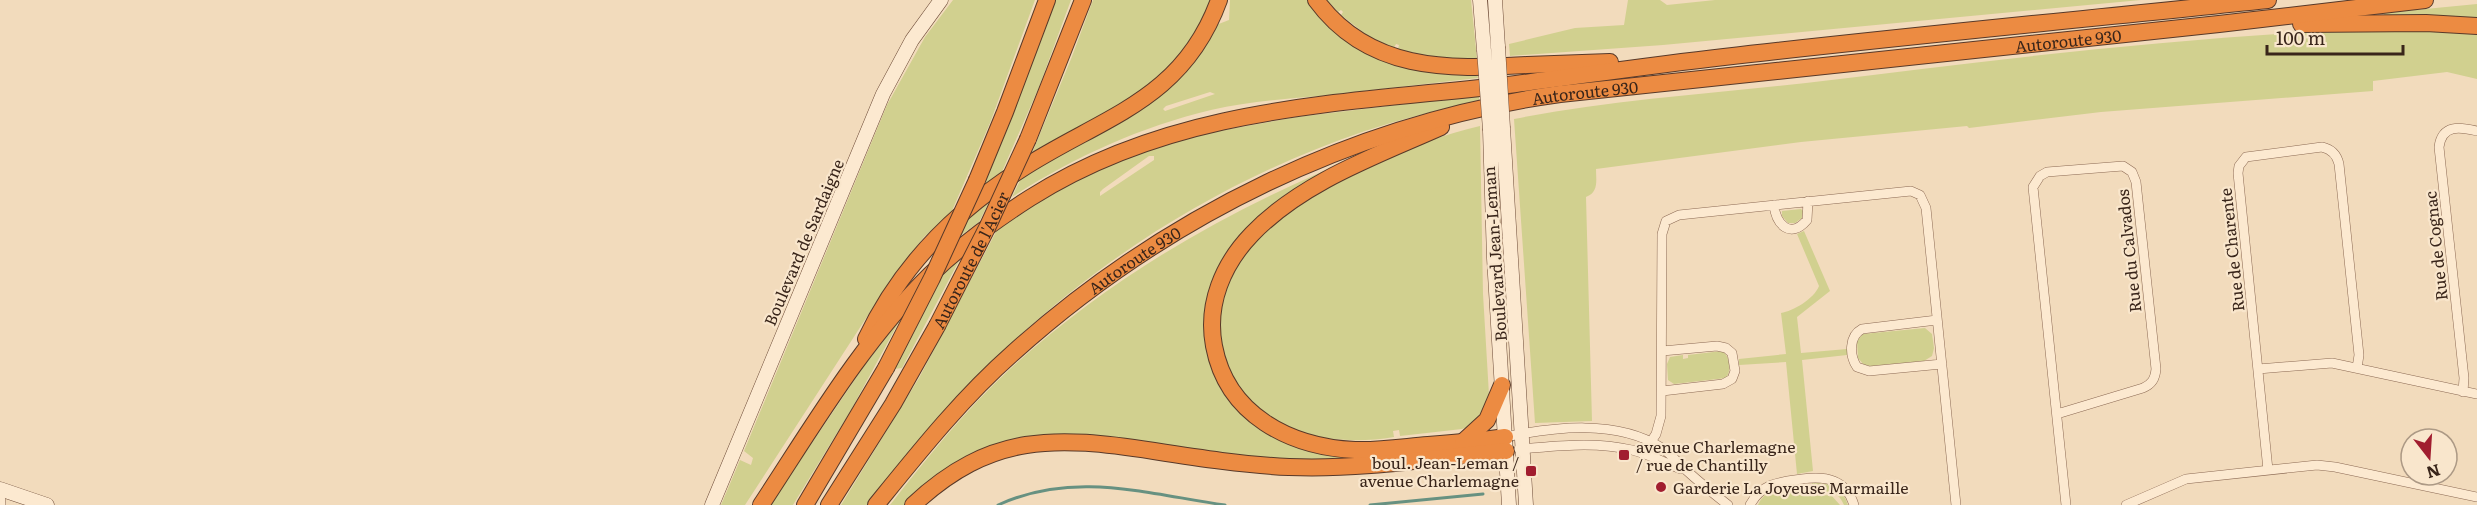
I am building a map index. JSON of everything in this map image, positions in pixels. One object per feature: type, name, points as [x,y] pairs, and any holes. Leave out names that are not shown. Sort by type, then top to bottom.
[{"type":"highway","name":"Autoroute de l'Acier","points":[[805,505],[886,368],[938,266],[1005,112],[1047,0]]},
{"type":"highway","name":"Autoroute de l'Acier","points":[[829,505],[889,410],[937,326],[987,228],[1028,139],[1083,0]]},
{"type":"highway","points":[[850,372],[886,299],[906,270],[939,233],[1019,170],[1060,145],[1117,117],[1154,91],[1189,55],[1219,0]]},
{"type":"highway","points":[[1316,0],[1333,21],[1364,44],[1389,56],[1419,63],[1495,67],[1724,57]]},
{"type":"highway","name":"Autoroute 930","points":[[761,505],[875,337],[935,270],[977,235],[1059,180],[1145,142],[1205,124],[1265,113],[1724,57],[2268,0]]},
{"type":"highway","name":"Autoroute 930","points":[[876,505],[943,424],[1013,353],[1070,306],[1157,244],[1229,202],[1323,158],[1430,121],[1484,108],[1585,91],[2425,0]]},
{"type":"highway","points":[[2219,24],[2418,22],[2477,26]]},
{"type":"highway","points":[[1484,108],[1337,175],[1276,212],[1246,241],[1228,266],[1215,298],[1212,322],[1215,353],[1229,387],[1246,409],[1278,432],[1312,443],[1357,450],[1511,440]]},
{"type":"highway","points":[[1463,442],[1487,420],[1502,385]]},
{"type":"highway","points":[[913,505],[942,481],[972,463],[1005,450],[1041,442],[1087,441],[1223,461],[1300,467],[1354,466],[1511,440]]},
{"type":"street","name":"Boulevard de Sardaigne","points":[[712,505],[883,94],[912,40],[942,0]]},
{"type":"street","name":"Boulevard Jean-Leman","points":[[1480,0],[1491,49]]},
{"type":"street","name":"Boulevard Jean-Leman","points":[[1495,0],[1491,49],[1511,440],[1509,505]]},
{"type":"street","name":"Rue de Cognac","points":[[2463,392],[2464,378],[2439,147],[2442,137],[2449,129],[2457,127],[2477,131]]},
{"type":"street","name":"Boulevard Jean-Leman","points":[[1496,129],[1493,238],[1502,385],[1511,440],[1523,449],[1526,505]]},
{"type":"street","name":"Rue de Charente","points":[[2268,470],[2238,170],[2243,160],[2250,156],[2322,147],[2333,153],[2339,164],[2359,355],[2357,368]]},
{"type":"street","name":"Rue du Calvados","points":[[2057,414],[2143,388],[2155,378],[2156,369],[2136,182],[2132,172],[2123,166],[2047,172],[2040,176],[2033,187],[2066,505]]},
{"type":"street","points":[[1643,454],[1660,424],[1662,234],[1666,221],[1679,215],[1907,190],[1920,195],[1926,208],[1956,505]]},
{"type":"street","points":[[1774,205],[1778,221],[1786,228],[1794,228],[1807,220],[1808,201]]},
{"type":"street","points":[[1937,320],[1857,331],[1853,339],[1853,360],[1857,367],[1869,371],[1942,364]]},
{"type":"street","points":[[1662,351],[1722,347],[1732,353],[1735,371],[1732,379],[1723,384],[1662,391]]},
{"type":"street","points":[[2258,369],[2327,363],[2477,394]]},
{"type":"street","points":[[1511,440],[1566,429],[1597,429],[1635,436],[1664,449],[1686,471],[1728,505]]},
{"type":"street","points":[[1523,449],[1584,444],[1622,448],[1686,471]]},
{"type":"street","points":[[2126,505],[2186,479],[2330,466],[2477,497]]},
{"type":"street","points":[[1750,505],[1758,493],[1774,483],[1820,477],[1839,483],[1849,493],[1854,505]]},
{"type":"street","points":[[1,505],[0,490],[47,505]]},
{"type":"shaded area","points":[[953,0],[1035,0],[990,123],[951,213],[924,237],[894,275],[745,505],[721,505],[740,460],[751,465],[753,458],[744,451],[887,105],[925,37]]},
{"type":"shaded area","points":[[1054,0],[1071,0],[1039,87],[1001,174],[982,188]]},
{"type":"shaded area","points":[[1093,0],[1213,0],[1206,16],[1175,61],[1144,91],[1032,153],[1071,59]]},
{"type":"shaded area","points":[[1230,0],[1307,0],[1340,35],[1380,59],[1477,72],[1478,78],[1265,101],[1211,110],[1133,134],[1083,156],[1012,197],[1023,174],[1111,126],[1216,25],[1229,20]],"holes":[[[1210,92],[1215,94],[1165,111],[1163,109],[1166,106]]]},
{"type":"shaded area","points":[[1327,0],[1471,0],[1477,59],[1418,54],[1398,49],[1399,45],[1396,44],[1394,48],[1368,36],[1341,15],[1343,12],[1341,10],[1338,12]]},
{"type":"shaded area","points":[[1628,0],[1660,0],[1667,5],[1715,0],[2141,0],[1663,45],[1510,56],[1509,44],[1575,28],[1624,25]]},
{"type":"shaded area","points":[[2477,4],[2477,21],[2384,17],[2384,13]]},
{"type":"shaded area","points":[[2373,29],[2477,33],[2477,79],[2447,72],[2373,81],[2373,91],[2101,112],[1969,128],[1967,126],[1801,142],[1596,169],[1595,189],[1586,197],[1592,421],[1535,423],[1514,119],[1623,102],[2089,50],[2231,37]]},
{"type":"shaded area","points":[[1479,95],[1479,100],[1365,131],[1313,150],[1262,173],[1164,226],[1073,290],[1030,326],[974,381],[868,505],[841,505],[919,378],[997,230],[1029,207],[1096,170],[1148,150],[1202,134],[1297,117]],"holes":[[[1149,156],[1154,156],[1154,160],[1100,196],[1103,189]]]},
{"type":"shaded area","points":[[1480,126],[1483,294],[1489,395],[1483,414],[1470,426],[1462,429],[1400,436],[1399,430],[1393,431],[1394,437],[1353,440],[1331,439],[1290,429],[1255,408],[1228,374],[1220,335],[1222,300],[1229,278],[1241,257],[1262,234],[1288,213],[1350,175],[1418,145]]},
{"type":"shaded area","points":[[1358,157],[1251,227],[1205,338],[1269,433],[1405,452],[1322,463],[1029,438],[905,505],[890,505],[977,401],[1049,335],[1089,304],[1131,274],[1219,222],[1310,177]]},
{"type":"shaded area","points":[[991,198],[979,222],[960,236],[970,213]]},
{"type":"shaded area","points":[[1801,209],[1802,218],[1795,223],[1788,223],[1782,216],[1782,211]]},
{"type":"shaded area","points":[[1804,231],[1830,291],[1797,317],[1801,353],[1847,349],[1847,355],[1802,360],[1813,471],[1797,474],[1786,362],[1739,365],[1739,359],[1786,354],[1781,313],[1803,304],[1819,286],[1797,234]]},
{"type":"shaded area","points":[[960,259],[902,368],[894,369],[942,275]]},
{"type":"shaded area","points":[[901,318],[851,410],[793,505],[770,505],[864,366]]},
{"type":"shaded area","points":[[1925,328],[1932,334],[1934,348],[1932,356],[1924,361],[1872,366],[1864,365],[1858,358],[1857,341],[1863,334]]},
{"type":"shaded area","points":[[1722,351],[1729,363],[1726,378],[1674,384],[1668,380],[1667,364],[1670,357],[1683,355],[1683,359],[1688,358],[1688,355]]},
{"type":"shaded area","points":[[1812,483],[1830,485],[1839,490],[1848,505],[1844,505],[1835,494],[1813,491]]},
{"type":"shaded area","points":[[1808,484],[1810,496],[1831,495],[1840,505],[1758,505],[1762,498],[1773,490]]},
{"type":"waterway","points":[[998,505],[1026,494],[1083,487],[1139,491],[1225,505]]},
{"type":"waterway","points":[[1370,505],[1483,494]]},
{"type":"place","name":"avenue Charlemagne / rue de Chantilly","points":[[1624,455]]},
{"type":"place","name":"boul. Jean-Leman / avenue Charlemagne","points":[[1531,471]]},
{"type":"place","name":"Garderie La Joyeuse Marmaille","points":[[1661,487]]}]
